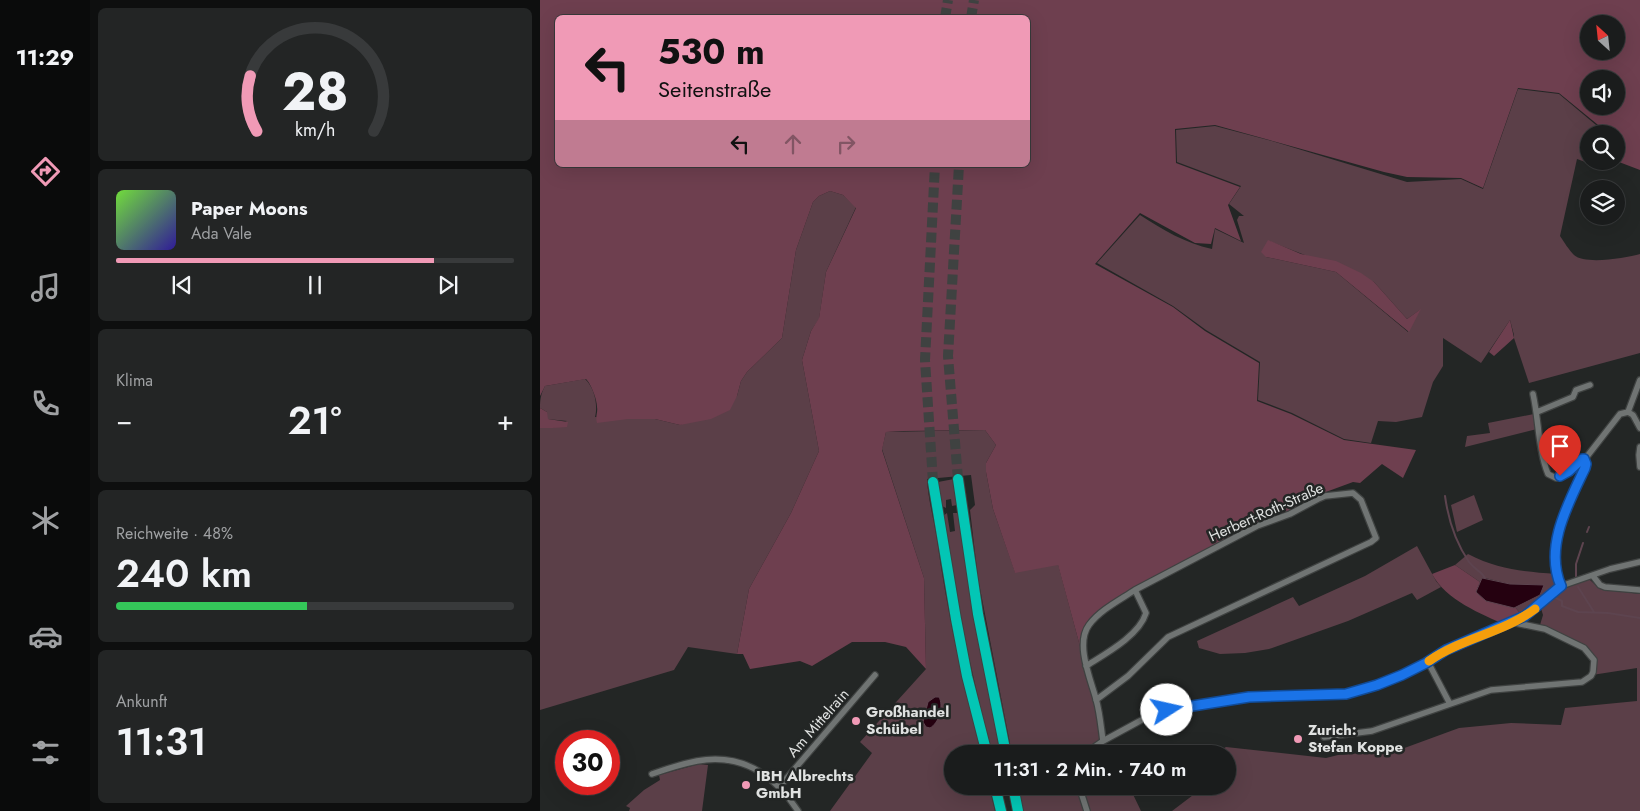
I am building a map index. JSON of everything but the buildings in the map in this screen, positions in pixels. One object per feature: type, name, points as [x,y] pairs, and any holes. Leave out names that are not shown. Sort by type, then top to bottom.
[{"type":"highway","points":[[958,479],[978,614],[1004,745]]},
{"type":"highway","points":[[933,482],[967,676],[985,745]]},
{"type":"highway","points":[[997,795],[1001,811]]},
{"type":"highway","points":[[1015,795],[1018,811]]},
{"type":"street","points":[[1628,412],[1640,380]]},
{"type":"street","points":[[1537,412],[1572,397],[1576,390],[1590,385]]},
{"type":"street","points":[[1533,394],[1542,455],[1548,474],[1556,478],[1569,471],[1584,459],[1620,414],[1628,412],[1633,415],[1640,428]]},
{"type":"street","points":[[1640,447],[1640,467]]},
{"type":"street","points":[[1561,586],[1556,574],[1555,565],[1556,541],[1571,497],[1585,468],[1584,459]]},
{"type":"street","name":"Herbert-Roth-Straße","points":[[1096,700],[1128,676],[1168,637],[1372,542],[1376,538],[1361,500],[1353,493],[1325,496],[1290,514],[1257,526],[1135,590],[1117,602],[1089,626],[1084,652],[1096,700],[1103,741]]},
{"type":"street","points":[[1097,745],[1149,716],[1167,710],[1245,697],[1346,694],[1377,685],[1428,662],[1446,650],[1532,611],[1561,586],[1610,569],[1640,562]]},
{"type":"street","points":[[1593,576],[1600,585],[1605,587],[1640,590]]},
{"type":"street","points":[[1086,666],[1117,646],[1141,625],[1146,613],[1135,590]]},
{"type":"street","points":[[1324,737],[1372,731],[1498,688],[1578,683],[1587,680],[1594,672],[1594,660],[1588,651],[1545,629],[1511,622]]},
{"type":"street","points":[[1428,662],[1450,704]]},
{"type":"street","name":"Am Mittelrain","points":[[780,786],[875,675]]},
{"type":"street","points":[[652,774],[696,761],[723,760],[751,767],[780,786],[798,811]]},
{"type":"street","points":[[1082,795],[1087,811]]},
{"type":"shaded area","points":[[540,0],[1640,0],[1640,170],[1625,164],[1625,125],[1598,125],[1586,115],[1625,115],[1625,70],[1580,70],[1580,110],[1559,93],[1518,88],[1483,188],[1461,178],[1407,177],[1384,172],[1215,125],[1175,129],[1176,163],[1240,187],[1228,205],[1241,241],[1215,228],[1211,244],[1195,243],[1140,213],[1095,264],[1173,307],[1205,331],[1259,363],[1257,401],[1291,414],[1344,440],[1416,450],[1403,478],[1382,464],[1360,483],[1353,482],[1315,496],[1284,514],[1254,524],[1132,588],[1105,606],[1088,621],[1083,630],[1081,650],[1058,565],[1015,573],[993,509],[986,463],[996,445],[985,430],[886,432],[882,450],[924,578],[926,669],[906,647],[885,642],[852,642],[812,666],[800,661],[750,669],[743,654],[737,654],[749,589],[791,513],[819,451],[802,360],[811,331],[819,318],[826,272],[856,208],[843,195],[830,191],[819,196],[813,202],[796,250],[782,338],[747,372],[741,381],[737,396],[730,410],[711,419],[680,425],[655,419],[628,419],[597,423],[596,400],[592,388],[586,379],[545,386],[540,396]]},
{"type":"shaded area","points":[[1518,89],[1559,94],[1580,112],[1580,115],[1584,115],[1596,125],[1580,125],[1580,160],[1577,159],[1560,236],[1574,255],[1587,260],[1606,260],[1640,254],[1640,353],[1529,383],[1510,320],[1481,363],[1443,338],[1443,366],[1433,382],[1422,417],[1396,422],[1378,421],[1371,443],[1344,439],[1292,413],[1258,400],[1260,362],[1206,330],[1173,306],[1097,263],[1140,215],[1174,235],[1212,249],[1215,229],[1244,243],[1237,220],[1239,216],[1244,216],[1229,204],[1241,186],[1177,162],[1176,130],[1215,126],[1272,141],[1407,182],[1461,179],[1483,189]],"holes":[[[1269,241],[1374,282],[1407,319],[1420,310],[1408,332],[1336,272],[1266,257]]]},
{"type":"shaded area","points":[[830,191],[843,195],[856,207],[826,272],[819,319],[811,331],[802,360],[819,451],[791,513],[749,589],[737,654],[688,647],[674,670],[540,710],[540,428],[553,428],[567,421],[547,419],[547,412],[540,408],[545,386],[585,379],[595,397],[595,417],[655,419],[680,425],[737,396],[741,381],[747,372],[782,338],[796,250],[813,202],[819,196]]},
{"type":"shaded area","points":[[1268,240],[1301,254],[1336,261],[1361,273],[1374,282],[1407,319],[1421,309],[1409,332],[1336,272],[1266,257],[1261,252]]},
{"type":"shaded area","points":[[1510,320],[1514,338],[1494,356],[1489,352]]},
{"type":"shaded area","points":[[540,408],[547,412],[548,419],[568,422],[567,427],[540,428]]},
{"type":"shaded area","points":[[1534,414],[1537,429],[1465,447],[1467,436],[1490,433],[1488,423]]},
{"type":"shaded area","points":[[985,430],[996,445],[986,463],[993,509],[1015,572],[1058,564],[1081,650],[1084,652],[1105,745],[1010,745],[978,578],[970,510],[975,505],[971,475],[927,479],[951,621],[980,745],[944,745],[944,795],[991,795],[995,811],[830,811],[872,753],[860,742],[926,669],[924,578],[882,449],[886,432]]},
{"type":"shaded area","points":[[954,479],[957,505],[952,506],[951,499],[946,500],[946,508],[942,506],[938,482]]},
{"type":"shaded area","points":[[1474,495],[1483,520],[1457,532],[1451,505]]},
{"type":"shaded area","points":[[947,513],[950,532],[955,531],[953,513],[958,513],[1001,745],[989,745],[960,618],[943,516]]},
{"type":"shaded area","points":[[1417,546],[1441,587],[1417,600],[1412,593],[1348,621],[1269,649],[1245,653],[1220,654],[1199,648],[1197,641],[1293,597],[1299,606],[1365,576]]},
{"type":"shaded area","points":[[1468,554],[1501,567],[1556,574],[1561,586],[1579,580],[1590,580],[1600,589],[1640,594],[1640,811],[1172,811],[1193,795],[1236,795],[1236,748],[1326,758],[1338,755],[1399,750],[1459,728],[1511,723],[1561,725],[1565,708],[1637,701],[1637,668],[1592,675],[1592,661],[1587,653],[1540,625],[1543,615],[1540,605],[1523,617],[1515,607],[1540,595],[1543,585],[1510,584],[1485,578],[1482,578],[1480,582],[1455,565]]},
{"type":"shaded area","points":[[1455,565],[1480,582],[1476,592],[1486,601],[1515,607],[1523,617],[1506,625],[1475,611],[1455,599],[1438,583],[1432,574]]},
{"type":"shaded area","points":[[1482,578],[1510,584],[1544,585],[1540,595],[1514,608],[1486,601],[1476,592]]},
{"type":"shaded area","points":[[935,697],[939,697],[941,709],[936,722],[930,728],[926,727],[923,722],[928,702]]},
{"type":"shaded area","points":[[699,764],[708,765],[702,811],[629,811],[630,808],[626,806],[644,790],[660,780],[659,775]]},
{"type":"shaded area","points":[[1020,795],[1133,795],[1141,811],[1023,811]]},
{"type":"waterway","points":[[1445,496],[1450,522],[1456,539],[1469,562],[1485,578]]},
{"type":"waterway","points":[[1587,532],[1589,527]]},
{"type":"waterway","points":[[1576,577],[1576,564],[1583,543]]},
{"type":"waterway","points":[[1578,587],[1594,612]]},
{"type":"waterway","points":[[1554,597],[1562,601],[1562,606],[1578,612],[1608,613],[1640,618]]},
{"type":"tunnel","points":[[946,15],[948,0]]},
{"type":"tunnel","points":[[972,15],[974,0]]},
{"type":"tunnel","points":[[933,482],[925,360],[935,167]]},
{"type":"tunnel","points":[[958,479],[948,356],[959,167]]},
{"type":"slow traffic","points":[[1429,661],[1446,650],[1493,631],[1525,616],[1535,609]]},
{"type":"place","name":"Großhandel Schübel","points":[[856,721]]},
{"type":"place","name":"Zurich: Stefan Koppe","points":[[1298,739]]},
{"type":"place","name":"IBH Albrechts GmbH","points":[[746,785]]},
{"type":"route","points":[[1167,710],[1236,698],[1315,696],[1360,691],[1402,675],[1446,650],[1525,616],[1561,586],[1556,574],[1554,558],[1556,541],[1571,497],[1585,468],[1584,459],[1560,476]]}]
